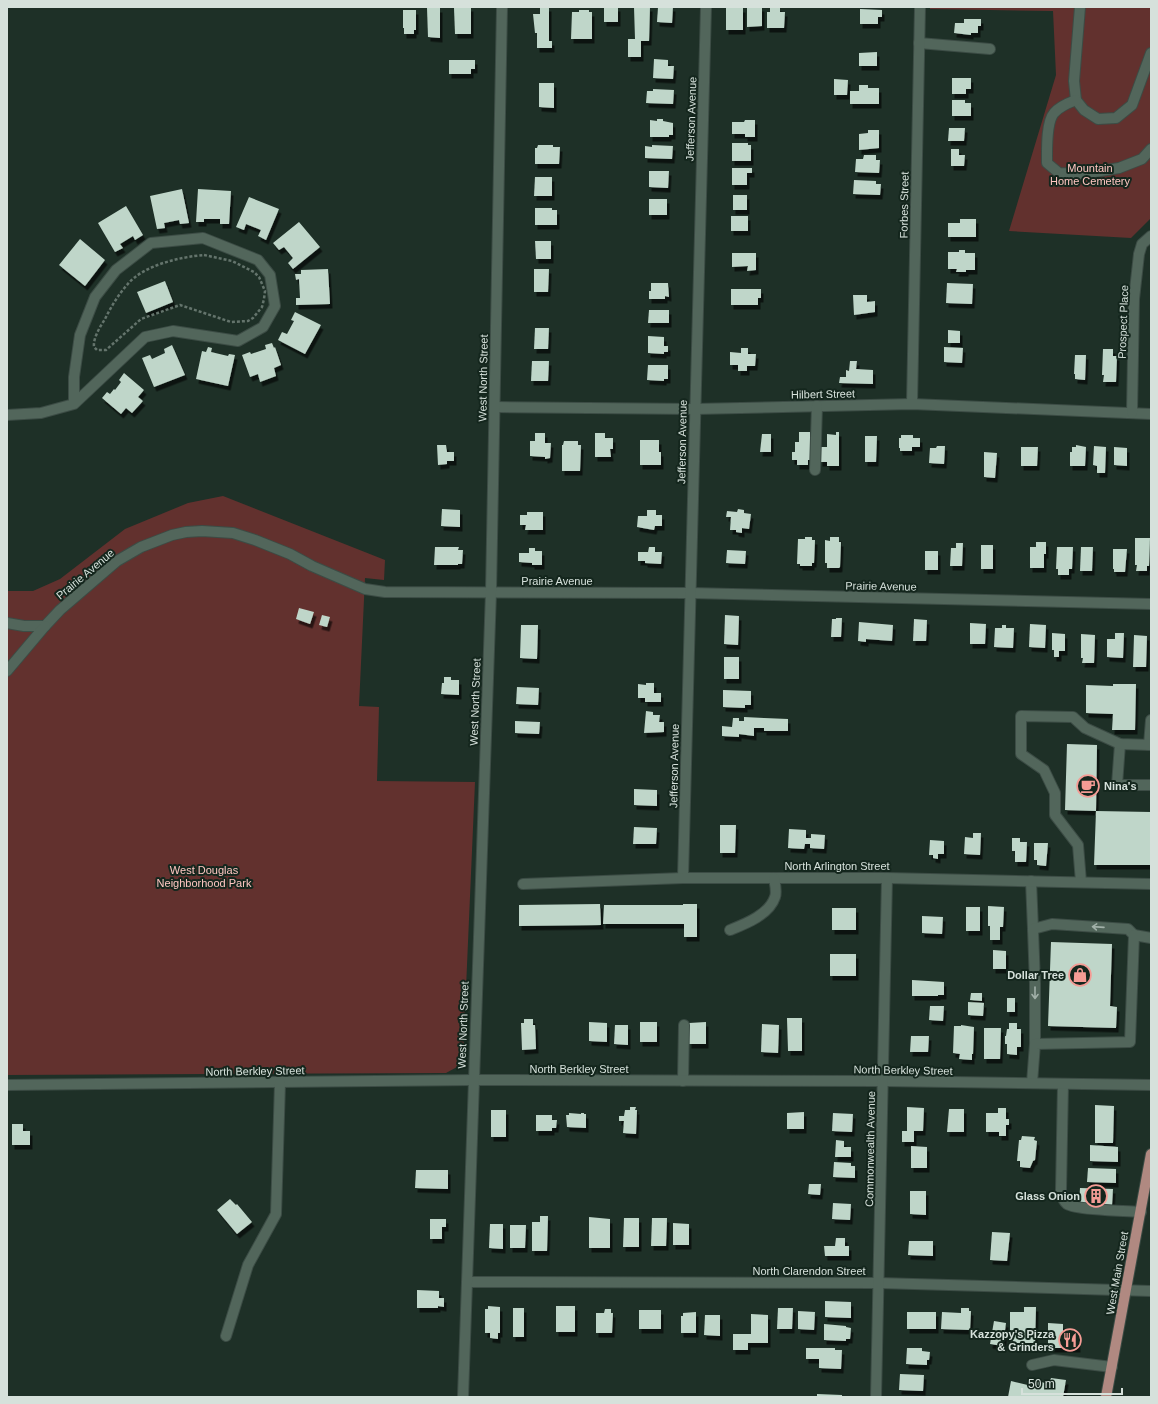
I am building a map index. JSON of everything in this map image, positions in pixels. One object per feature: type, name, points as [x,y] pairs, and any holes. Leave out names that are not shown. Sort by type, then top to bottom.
[{"type":"main road","name":"West Main Street","points":[[1106,1397],[1151,1154]]},
{"type":"street","name":"West North Street","points":[[463,1397],[491,592],[502,7]]},
{"type":"street","name":"Jefferson Avenue","points":[[683,878],[706,7]]},
{"type":"street","name":"Forbes Street","points":[[912,404],[920,7]]},
{"type":"street","points":[[1080,7],[1074,81],[1076,100],[1084,110],[1098,120],[1116,118],[1132,105],[1151,53]]},
{"type":"street","points":[[919,43],[990,49]]},
{"type":"street","points":[[1076,100],[1066,104],[1053,114],[1047,137],[1048,163],[1059,173],[1082,174],[1119,168],[1142,159],[1151,148]]},
{"type":"street","name":"Prospect Place","points":[[1132,413],[1134,299],[1142,244],[1151,236]]},
{"type":"street","points":[[7,415],[41,413],[74,404],[145,337],[173,331],[238,341],[263,327],[275,306],[270,275],[258,260],[203,238],[152,243],[116,270],[95,297],[80,335],[74,377],[74,404]]},
{"type":"street","name":"Hilbert Street","points":[[495,407],[695,409],[912,404],[1151,414]]},
{"type":"street","points":[[815,470],[817,406]]},
{"type":"street","name":"Prairie Avenue","points":[[7,671],[60,610],[117,561],[141,547],[172,535],[202,531],[233,532],[290,554],[312,566],[365,589],[385,592],[691,593],[1151,604]]},
{"type":"street","points":[[7,623],[24,626],[45,626]]},
{"type":"street","points":[[1081,882],[1078,845],[1055,815],[1055,793],[1044,770],[1021,754],[1021,716],[1073,717],[1085,728],[1120,744],[1150,745],[1151,720]]},
{"type":"street","points":[[1120,744],[1117,785],[1151,785]]},
{"type":"street","name":"North Arlington Street","points":[[523,884],[683,878],[887,878],[1151,884]]},
{"type":"street","points":[[730,930],[746,923],[767,909],[775,898],[774,878]]},
{"type":"street","name":"Commonwealth Avenue","points":[[876,1397],[887,878]]},
{"type":"street","points":[[1031,881],[1036,1044],[1032,1083]]},
{"type":"street","points":[[1033,929],[1052,924],[1128,929],[1134,936],[1151,938]]},
{"type":"street","points":[[1036,1044],[1130,1042],[1134,936]]},
{"type":"street","points":[[683,1081],[684,1025]]},
{"type":"street","name":"North Berkley Street","points":[[7,1085],[473,1080],[883,1081],[1151,1085]]},
{"type":"street","points":[[226,1336],[248,1265],[276,1214],[280,1083]]},
{"type":"street","points":[[1063,1084],[1062,1199],[1068,1204],[1085,1208],[1141,1212]]},
{"type":"street","name":"North Clarendon Street","points":[[468,1282],[879,1283],[1151,1291]]},
{"type":"street","points":[[1032,1365],[1054,1360],[1112,1367]]},
{"type":"path","points":[[204,255],[232,261],[254,272],[263,284],[265,291],[264,300],[262,307],[253,318],[248,321],[240,322],[231,322],[180,305],[141,319],[106,350],[97,350],[94,348],[95,340],[100,327],[128,283],[143,272],[164,263],[185,257],[204,255]]},
{"type":"green space","name":"Mountain Home Cemetery","points":[[930,7],[1151,7],[1151,218],[1131,238],[1009,231],[1056,75],[1053,11],[930,9]]},
{"type":"green space","name":"West Douglas Neighborhood Park","points":[[223,496],[385,560],[384,580],[365,578],[359,706],[379,707],[377,781],[475,782],[463,1057],[457,1067],[446,1073],[7,1075],[7,591],[33,591],[60,579],[125,529],[188,503]]},
{"type":"building","points":[[471,7],[471,34],[455,34],[454,8]]},
{"type":"building","points":[[540,7],[549,7],[549,41],[552,41],[552,48],[537,48],[537,33],[535,33],[533,14],[540,14]]},
{"type":"building","points":[[604,7],[618,7],[618,22],[604,22]]},
{"type":"building","points":[[634,7],[650,7],[649,41],[641,41],[641,57],[628,57],[628,39],[635,39]]},
{"type":"building","points":[[658,7],[673,7],[672,23],[657,22]]},
{"type":"building","points":[[747,7],[762,7],[762,26],[747,27]]},
{"type":"building","points":[[770,7],[780,7],[780,12],[785,12],[784,28],[767,28],[767,12],[770,12]]},
{"type":"building","points":[[427,8],[440,8],[440,38],[428,37]]},
{"type":"building","points":[[726,8],[743,8],[743,30],[726,30]]},
{"type":"building","points":[[860,9],[882,10],[882,17],[878,17],[878,24],[860,24]]},
{"type":"building","points":[[403,10],[416,10],[416,30],[414,30],[414,34],[404,34]]},
{"type":"building","points":[[579,10],[589,10],[589,12],[592,12],[592,39],[571,39],[572,12],[579,12]]},
{"type":"building","points":[[964,19],[981,19],[981,26],[978,26],[978,33],[971,33],[971,35],[954,33],[955,23],[964,23]]},
{"type":"building","points":[[877,52],[877,66],[859,66],[859,53]]},
{"type":"building","points":[[654,59],[668,60],[668,66],[674,66],[673,79],[653,78]]},
{"type":"building","points":[[449,60],[475,60],[475,69],[471,69],[471,74],[449,74]]},
{"type":"building","points":[[952,78],[971,78],[971,89],[966,89],[966,94],[952,94]]},
{"type":"building","points":[[834,79],[848,80],[847,95],[834,95]]},
{"type":"building","points":[[539,83],[554,83],[554,108],[539,107]]},
{"type":"building","points":[[859,85],[868,85],[868,88],[879,88],[879,104],[850,104],[850,91],[859,91]]},
{"type":"building","points":[[653,89],[674,90],[673,104],[646,103],[647,91],[653,91]]},
{"type":"building","points":[[952,100],[965,100],[965,103],[971,103],[971,116],[952,116]]},
{"type":"building","points":[[657,119],[663,119],[663,121],[673,123],[673,135],[669,135],[669,137],[650,137],[650,120],[657,121]]},
{"type":"building","points":[[745,120],[755,120],[755,137],[745,137],[745,134],[732,134],[732,122],[744,122]]},
{"type":"building","points":[[949,128],[965,128],[964,141],[948,141]]},
{"type":"building","points":[[868,130],[879,130],[879,148],[859,150],[859,134],[868,133]]},
{"type":"building","points":[[732,143],[748,143],[748,145],[751,145],[751,161],[732,161]]},
{"type":"building","points":[[538,145],[553,145],[553,147],[560,147],[559,164],[535,164],[535,148],[537,148]]},
{"type":"building","points":[[652,145],[673,146],[672,159],[645,158],[645,146],[652,147]]},
{"type":"building","points":[[951,149],[959,149],[959,155],[965,155],[964,166],[951,166]]},
{"type":"building","points":[[864,155],[876,155],[876,160],[880,160],[879,173],[855,172],[856,159],[863,159]]},
{"type":"building","points":[[732,168],[752,168],[752,173],[747,173],[747,185],[732,185]]},
{"type":"building","points":[[649,171],[669,171],[668,188],[649,187]]},
{"type":"building","points":[[535,177],[552,177],[552,196],[534,196]]},
{"type":"building","points":[[854,180],[876,181],[876,184],[881,184],[880,195],[853,194]]},
{"type":"building","points":[[182,189],[189,223],[180,224],[179,220],[164,223],[165,228],[157,229],[150,196]]},
{"type":"building","points":[[198,189],[231,191],[229,224],[220,224],[220,219],[204,219],[204,222],[196,222]]},
{"type":"building","points":[[733,195],[747,195],[747,210],[733,210]]},
{"type":"building","points":[[249,197],[279,209],[266,240],[258,236],[261,230],[246,224],[244,230],[236,227]]},
{"type":"building","points":[[649,199],[667,199],[667,215],[649,215]]},
{"type":"building","points":[[126,206],[143,235],[135,240],[133,236],[120,244],[123,248],[115,252],[98,223]]},
{"type":"building","points":[[535,208],[552,208],[552,210],[557,210],[557,225],[535,225]]},
{"type":"building","points":[[731,216],[748,216],[748,231],[731,231]]},
{"type":"building","points":[[960,219],[976,219],[976,237],[948,237],[948,223],[960,223]]},
{"type":"building","points":[[299,222],[320,247],[293,269],[288,263],[293,258],[284,247],[279,250],[273,243]]},
{"type":"building","points":[[80,239],[105,260],[85,286],[59,265]]},
{"type":"building","points":[[535,241],[551,241],[551,259],[536,259]]},
{"type":"building","points":[[959,250],[965,250],[965,253],[975,253],[975,270],[956,272],[957,269],[948,269],[948,252],[959,252]]},
{"type":"building","points":[[732,253],[756,253],[756,270],[747,271],[748,266],[732,267]]},
{"type":"building","points":[[328,269],[330,304],[296,305],[296,298],[300,298],[299,279],[296,280],[295,274],[301,274],[301,270]]},
{"type":"building","points":[[534,269],[549,269],[548,292],[534,292]]},
{"type":"building","points":[[165,281],[173,302],[146,313],[137,292]]},
{"type":"building","points":[[651,283],[668,283],[669,297],[665,296],[665,299],[649,299]]},
{"type":"building","points":[[947,283],[973,284],[972,304],[946,303]]},
{"type":"building","points":[[731,289],[761,289],[761,298],[758,298],[758,305],[731,305]]},
{"type":"building","points":[[853,295],[867,295],[867,302],[875,301],[875,312],[854,315]]},
{"type":"building","points":[[649,310],[669,310],[669,323],[648,323]]},
{"type":"building","points":[[295,312],[321,325],[305,354],[278,340],[282,332],[287,334],[294,321],[291,320]]},
{"type":"building","points":[[535,328],[549,328],[548,349],[534,349]]},
{"type":"building","points":[[948,330],[960,331],[960,343],[948,343]]},
{"type":"building","points":[[648,336],[664,337],[664,346],[668,346],[668,352],[664,352],[664,354],[648,353]]},
{"type":"building","points":[[272,343],[274,348],[275,347],[281,365],[274,368],[276,376],[260,382],[258,374],[250,377],[242,355],[250,352],[251,354],[266,349],[265,345]]},
{"type":"building","points":[[172,345],[185,375],[154,387],[142,358],[150,355],[152,359],[165,353],[164,349]]},
{"type":"building","points":[[208,347],[212,348],[211,352],[228,356],[229,354],[235,355],[228,386],[196,379],[202,351],[206,352]]},
{"type":"building","points":[[944,347],[963,348],[962,363],[944,362]]},
{"type":"building","points":[[741,348],[748,348],[748,354],[756,354],[755,366],[747,366],[747,371],[738,371],[738,365],[730,365],[730,352],[741,353]]},
{"type":"building","points":[[1103,349],[1113,349],[1113,356],[1117,356],[1116,382],[1103,382]]},
{"type":"building","points":[[1075,355],[1086,355],[1085,380],[1075,379]]},
{"type":"building","points":[[532,361],[549,361],[548,381],[531,381]]},
{"type":"building","points":[[850,361],[857,361],[856,369],[873,370],[873,384],[839,383],[840,377],[846,377],[846,370],[849,371]]},
{"type":"building","points":[[648,365],[668,365],[668,379],[664,379],[664,381],[647,380]]},
{"type":"building","points":[[124,373],[144,390],[138,397],[143,401],[132,413],[126,408],[121,414],[102,398],[107,392],[110,394],[114,389],[115,390],[121,382],[119,380]]},
{"type":"building","points":[[799,432],[810,432],[810,460],[808,460],[808,465],[797,465],[797,460],[792,460],[792,452],[795,452],[795,442],[799,442]]},
{"type":"building","points":[[836,432],[839,432],[839,466],[827,466],[827,462],[820,462],[820,447],[827,447],[827,434],[836,435]]},
{"type":"building","points":[[535,433],[545,433],[545,443],[551,443],[550,458],[545,459],[545,457],[530,456],[530,441],[535,441]]},
{"type":"building","points":[[595,433],[605,433],[605,438],[613,438],[613,449],[610,449],[611,457],[595,457]]},
{"type":"building","points":[[762,434],[771,434],[771,452],[760,452]]},
{"type":"building","points":[[901,435],[913,435],[913,438],[920,438],[920,447],[912,447],[912,451],[900,451],[899,438],[901,438]]},
{"type":"building","points":[[865,436],[877,436],[876,462],[865,462]]},
{"type":"building","points":[[640,440],[659,440],[661,465],[640,465]]},
{"type":"building","points":[[564,441],[578,441],[578,445],[581,445],[580,471],[562,471],[562,445]]},
{"type":"building","points":[[437,445],[446,445],[447,452],[454,452],[454,461],[447,461],[447,464],[438,465]]},
{"type":"building","points":[[1076,445],[1086,447],[1085,466],[1070,466],[1070,452],[1072,452],[1072,447],[1076,447]]},
{"type":"building","points":[[937,446],[945,446],[944,464],[929,463],[930,448],[936,448]]},
{"type":"building","points":[[1094,446],[1106,447],[1105,473],[1097,473],[1097,466],[1093,465]]},
{"type":"building","points":[[1021,447],[1038,447],[1037,466],[1021,466]]},
{"type":"building","points":[[1114,447],[1127,448],[1127,466],[1114,465]]},
{"type":"building","points":[[984,452],[997,453],[995,478],[984,477]]},
{"type":"building","points":[[442,509],[460,510],[460,527],[441,526]]},
{"type":"building","points":[[738,509],[744,510],[744,513],[751,514],[749,529],[742,528],[742,533],[736,532],[736,530],[730,530],[731,517],[726,517],[727,511],[737,512]]},
{"type":"building","points":[[647,510],[656,510],[656,515],[662,515],[662,526],[655,526],[654,530],[637,527],[638,516],[647,516]]},
{"type":"building","points":[[527,512],[543,512],[543,530],[525,530],[526,525],[520,525],[520,515],[527,515]]},
{"type":"building","points":[[805,537],[812,537],[812,540],[815,540],[814,563],[812,563],[812,566],[800,566],[800,564],[797,564],[798,539],[805,539]]},
{"type":"building","points":[[830,537],[839,537],[839,542],[841,542],[839,568],[827,568],[827,563],[825,563],[825,540],[830,541]]},
{"type":"building","points":[[1135,538],[1150,538],[1149,566],[1147,566],[1147,571],[1136,571]]},
{"type":"building","points":[[1036,542],[1046,542],[1044,568],[1030,568],[1030,547],[1036,547]]},
{"type":"building","points":[[956,543],[963,543],[962,566],[950,566],[951,548],[956,548]]},
{"type":"building","points":[[981,545],[993,545],[993,569],[981,569]]},
{"type":"building","points":[[435,547],[459,547],[458,550],[463,550],[462,564],[434,565]]},
{"type":"building","points":[[649,547],[655,547],[655,552],[662,552],[661,564],[638,561],[638,552],[648,552]]},
{"type":"building","points":[[1057,547],[1073,547],[1072,569],[1069,569],[1069,575],[1058,575],[1058,569],[1056,569]]},
{"type":"building","points":[[1081,547],[1093,547],[1092,571],[1080,571]]},
{"type":"building","points":[[529,548],[535,548],[535,551],[542,551],[542,565],[532,565],[532,563],[519,562],[519,553],[529,553]]},
{"type":"building","points":[[1113,549],[1127,549],[1125,572],[1114,572]]},
{"type":"building","points":[[727,550],[746,551],[745,564],[726,563]]},
{"type":"building","points":[[925,551],[938,551],[938,570],[925,570]]},
{"type":"building","points":[[299,608],[314,612],[310,624],[296,619]]},
{"type":"building","points":[[322,615],[330,617],[327,627],[319,625]]},
{"type":"building","points":[[725,615],[739,616],[738,645],[724,644]]},
{"type":"building","points":[[842,618],[841,637],[831,637],[832,619]]},
{"type":"building","points":[[914,619],[927,620],[926,641],[913,641]]},
{"type":"building","points":[[859,622],[893,625],[892,641],[866,639],[866,642],[858,641]]},
{"type":"building","points":[[970,623],[986,624],[985,644],[970,644]]},
{"type":"building","points":[[1030,624],[1046,625],[1045,648],[1029,647]]},
{"type":"building","points":[[521,625],[538,625],[537,659],[520,658]]},
{"type":"building","points":[[1002,625],[1006,625],[1006,628],[1014,628],[1013,648],[994,647],[995,628],[1002,628]]},
{"type":"building","points":[[1052,633],[1065,634],[1065,651],[1059,651],[1059,657],[1054,657],[1054,650],[1052,650]]},
{"type":"building","points":[[1115,633],[1124,633],[1123,658],[1107,657],[1107,639],[1115,639]]},
{"type":"building","points":[[1081,634],[1095,635],[1094,663],[1082,663]]},
{"type":"building","points":[[1134,635],[1147,636],[1146,667],[1133,667]]},
{"type":"building","points":[[724,657],[739,657],[739,679],[724,679]]},
{"type":"building","points":[[444,677],[451,677],[451,680],[459,680],[459,695],[441,694]]},
{"type":"building","points":[[646,683],[654,683],[654,693],[661,693],[661,702],[645,702],[645,698],[638,698],[638,684],[646,685]]},
{"type":"building","points":[[1113,684],[1136,684],[1135,730],[1112,730],[1113,714],[1086,713],[1086,685],[1113,686]]},
{"type":"building","points":[[517,687],[539,688],[538,705],[516,704]]},
{"type":"building","points":[[723,690],[751,691],[751,705],[745,705],[745,708],[723,707]]},
{"type":"building","points":[[646,711],[653,712],[653,715],[660,715],[659,722],[664,722],[664,732],[644,733]]},
{"type":"building","points":[[744,717],[788,719],[788,731],[764,731],[764,728],[754,728],[754,736],[739,734],[739,737],[722,736],[722,726],[732,727],[733,718],[739,718],[739,721],[744,721]]},
{"type":"building","points":[[515,721],[540,722],[539,734],[515,733]]},
{"type":"building","points":[[1067,744],[1097,745],[1096,811],[1065,810]]},
{"type":"building","points":[[634,789],[657,790],[657,806],[634,805]]},
{"type":"building","points":[[1096,811],[1151,812],[1151,865],[1094,865]]},
{"type":"building","points":[[720,825],[736,825],[735,853],[720,853]]},
{"type":"building","points":[[634,827],[657,828],[656,844],[633,844]]},
{"type":"building","points":[[789,829],[806,830],[806,838],[811,838],[811,834],[825,835],[824,849],[810,848],[810,844],[805,844],[804,849],[788,848]]},
{"type":"building","points":[[973,833],[981,833],[980,855],[964,854],[965,837],[973,838]]},
{"type":"building","points":[[1012,838],[1020,838],[1020,842],[1027,842],[1026,862],[1015,862],[1015,851],[1012,851]]},
{"type":"building","points":[[930,840],[944,841],[944,854],[938,854],[938,859],[933,858],[933,855],[929,855]]},
{"type":"building","points":[[1034,843],[1048,843],[1046,866],[1037,865],[1037,860],[1034,860]]},
{"type":"building","points":[[600,904],[601,925],[519,926],[519,905]]},
{"type":"building","points":[[697,904],[697,937],[684,937],[684,924],[603,924],[604,905]]},
{"type":"building","points":[[988,906],[1004,907],[1003,927],[1000,927],[1000,940],[990,940]]},
{"type":"building","points":[[966,907],[980,907],[980,931],[966,931]]},
{"type":"building","points":[[832,908],[856,908],[856,930],[832,930]]},
{"type":"building","points":[[922,916],[943,917],[942,934],[922,933]]},
{"type":"building","name":"Dollar Tree","points":[[1051,942],[1112,944],[1110,1006],[1117,1007],[1116,1028],[1048,1026]]},
{"type":"building","points":[[993,950],[1006,951],[1006,969],[993,969]]},
{"type":"building","points":[[830,954],[856,954],[856,976],[830,976]]},
{"type":"building","points":[[912,980],[944,982],[944,995],[912,996]]},
{"type":"building","points":[[971,993],[982,993],[982,1001],[970,1000]]},
{"type":"building","points":[[1007,998],[1015,998],[1015,1012],[1007,1012]]},
{"type":"building","points":[[968,1002],[984,1003],[983,1016],[968,1015]]},
{"type":"building","points":[[930,1006],[944,1006],[943,1021],[929,1020]]},
{"type":"building","points":[[787,1018],[802,1018],[802,1051],[788,1051]]},
{"type":"building","points":[[524,1019],[533,1019],[533,1025],[535,1025],[536,1049],[522,1050],[521,1023],[524,1023]]},
{"type":"building","points":[[589,1022],[607,1023],[607,1042],[589,1041]]},
{"type":"building","points":[[640,1022],[657,1022],[657,1042],[640,1042]]},
{"type":"building","points":[[706,1022],[706,1044],[689,1044],[689,1023]]},
{"type":"building","points":[[1009,1023],[1017,1023],[1017,1029],[1021,1029],[1021,1047],[1017,1047],[1017,1055],[1007,1054],[1005,1036],[1007,1029],[1009,1029]]},
{"type":"building","points":[[762,1024],[779,1025],[778,1053],[761,1052]]},
{"type":"building","points":[[615,1025],[628,1025],[628,1045],[614,1044]]},
{"type":"building","points":[[961,1025],[974,1027],[972,1060],[959,1059],[960,1054],[953,1053],[954,1026]]},
{"type":"building","points":[[984,1028],[1001,1028],[1000,1059],[984,1059]]},
{"type":"building","points":[[911,1036],[929,1036],[928,1052],[910,1052]]},
{"type":"building","points":[[1095,1105],[1114,1106],[1113,1143],[1095,1143]]},
{"type":"building","points":[[630,1107],[636,1107],[635,1110],[637,1110],[636,1134],[623,1133],[624,1121],[619,1121],[619,1116],[624,1116],[625,1110],[630,1110]]},
{"type":"building","points":[[907,1107],[924,1108],[923,1131],[914,1131],[914,1142],[902,1142],[902,1131],[907,1131]]},
{"type":"building","points":[[998,1108],[1006,1108],[1006,1119],[1009,1119],[1009,1125],[1006,1125],[1006,1136],[999,1136],[999,1132],[986,1132],[986,1113],[998,1113]]},
{"type":"building","points":[[949,1109],[964,1109],[964,1132],[947,1132]]},
{"type":"building","points":[[491,1110],[506,1110],[506,1137],[491,1137]]},
{"type":"building","points":[[804,1112],[804,1129],[787,1129],[787,1113]]},
{"type":"building","points":[[569,1113],[586,1114],[586,1128],[567,1127],[566,1115],[569,1115]]},
{"type":"building","points":[[833,1113],[853,1114],[852,1132],[832,1131]]},
{"type":"building","points":[[536,1115],[552,1115],[552,1120],[557,1120],[556,1128],[552,1128],[552,1131],[536,1131]]},
{"type":"building","points":[[12,1124],[23,1124],[23,1131],[30,1131],[30,1145],[12,1145]]},
{"type":"building","points":[[1022,1136],[1035,1137],[1034,1140],[1037,1141],[1035,1160],[1030,1168],[1020,1167],[1020,1161],[1017,1161],[1019,1140],[1021,1140]]},
{"type":"building","points":[[836,1140],[844,1141],[844,1147],[851,1147],[851,1157],[835,1157]]},
{"type":"building","points":[[1090,1145],[1118,1147],[1118,1162],[1090,1161]]},
{"type":"building","points":[[911,1146],[927,1147],[927,1168],[911,1168]]},
{"type":"building","points":[[834,1162],[851,1163],[851,1166],[855,1166],[855,1178],[833,1177]]},
{"type":"building","points":[[1088,1168],[1116,1169],[1116,1183],[1087,1182]]},
{"type":"building","points":[[416,1170],[448,1170],[448,1189],[415,1188]]},
{"type":"building","points":[[809,1184],[821,1184],[820,1195],[808,1194]]},
{"type":"building","name":"Glass Onion","points":[[1080,1188],[1113,1189],[1112,1205],[1079,1203]]},
{"type":"building","points":[[910,1191],[926,1191],[926,1215],[910,1214]]},
{"type":"building","points":[[230,1199],[236,1205],[237,1204],[252,1222],[237,1234],[217,1210]]},
{"type":"building","points":[[833,1203],[851,1204],[850,1220],[832,1219]]},
{"type":"building","points":[[540,1216],[548,1216],[547,1251],[532,1251],[532,1222],[540,1222]]},
{"type":"building","points":[[589,1217],[610,1219],[610,1248],[589,1248]]},
{"type":"building","points":[[624,1218],[639,1218],[639,1247],[623,1247]]},
{"type":"building","points":[[652,1218],[667,1218],[666,1246],[651,1246]]},
{"type":"building","points":[[430,1219],[446,1219],[446,1227],[442,1227],[442,1239],[430,1239]]},
{"type":"building","points":[[673,1223],[689,1224],[689,1245],[673,1245]]},
{"type":"building","points":[[490,1224],[503,1224],[503,1249],[489,1248]]},
{"type":"building","points":[[510,1225],[526,1225],[525,1248],[510,1248]]},
{"type":"building","points":[[992,1232],[1010,1233],[1007,1261],[990,1260]]},
{"type":"building","points":[[836,1238],[845,1238],[845,1246],[849,1246],[849,1256],[825,1256],[824,1246],[835,1246]]},
{"type":"building","points":[[909,1241],[933,1241],[933,1256],[908,1255]]},
{"type":"building","points":[[417,1290],[439,1291],[439,1298],[444,1298],[444,1307],[438,1306],[438,1308],[417,1308]]},
{"type":"building","points":[[825,1301],[851,1302],[851,1318],[825,1317]]},
{"type":"building","points":[[488,1306],[500,1307],[500,1333],[498,1333],[498,1339],[490,1338],[490,1333],[485,1333],[485,1309],[488,1309]]},
{"type":"building","points":[[556,1306],[575,1306],[575,1332],[556,1332]]},
{"type":"building","points":[[1024,1307],[1036,1307],[1035,1343],[1010,1343],[1010,1312],[1024,1312]]},
{"type":"building","points":[[513,1308],[524,1308],[524,1337],[513,1337]]},
{"type":"building","points":[[778,1308],[793,1308],[792,1329],[777,1329]]},
{"type":"building","points":[[961,1308],[969,1308],[969,1311],[971,1311],[970,1330],[941,1329],[942,1312],[961,1313]]},
{"type":"building","points":[[605,1309],[611,1309],[611,1313],[613,1313],[612,1333],[596,1333],[596,1313],[604,1313]]},
{"type":"building","points":[[639,1310],[661,1310],[661,1329],[639,1329]]},
{"type":"building","points":[[798,1311],[815,1312],[814,1330],[798,1329]]},
{"type":"building","points":[[696,1312],[696,1333],[681,1333],[681,1316],[683,1316],[683,1313]]},
{"type":"building","points":[[907,1312],[936,1312],[936,1329],[907,1329]]},
{"type":"building","points":[[751,1314],[768,1315],[768,1343],[748,1343],[748,1350],[733,1350],[733,1334],[751,1334]]},
{"type":"building","points":[[705,1315],[720,1315],[720,1336],[704,1335]]},
{"type":"building","points":[[994,1321],[1006,1323],[1003,1346],[990,1344]]},
{"type":"building","points":[[1048,1323],[1063,1324],[1063,1334],[1077,1334],[1078,1348],[1048,1348]]},
{"type":"building","points":[[824,1324],[846,1326],[851,1328],[850,1339],[846,1339],[846,1341],[824,1340]]},
{"type":"building","points":[[806,1348],[835,1348],[835,1350],[842,1350],[841,1369],[819,1368],[819,1359],[806,1359]]},
{"type":"building","points":[[907,1348],[922,1348],[922,1351],[930,1352],[927,1365],[906,1364]]},
{"type":"building","points":[[900,1374],[924,1375],[923,1391],[899,1390]]},
{"type":"building","points":[[1051,1378],[1066,1380],[1063,1397],[1008,1397],[1011,1381],[1036,1387],[1037,1381],[1049,1384]]},
{"type":"building","points":[[817,1394],[842,1395],[842,1397],[817,1397]]},
{"type":"place","name":"Nina's","points":[[1088,786]]},
{"type":"place","name":"Dollar Tree","points":[[1080,975]]},
{"type":"place","name":"Glass Onion","points":[[1096,1196]]},
{"type":"place","name":"Kazzopy's Pizza & Grinders","points":[[1070,1340]]}]
